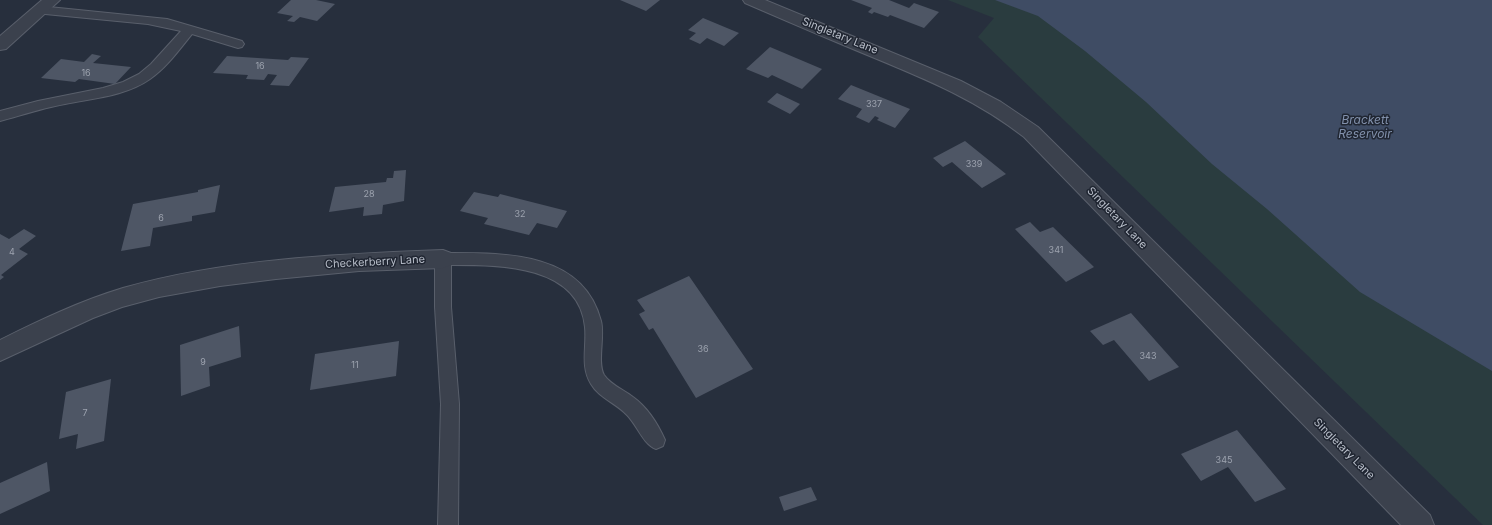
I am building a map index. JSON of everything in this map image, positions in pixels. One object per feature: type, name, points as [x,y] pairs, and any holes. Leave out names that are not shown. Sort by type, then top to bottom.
[{"type":"street","name":"Singletary Lane","points":[[751,0],[955,85],[982,98],[1008,114],[1031,132],[1420,525]]},
{"type":"street","points":[[0,45],[45,5]]},
{"type":"street","name":"Checkerberry Lane","points":[[0,351],[70,317],[139,293],[174,285],[246,273],[308,266],[443,259]]},
{"type":"lane","points":[[45,5],[148,20],[190,29],[238,44]]},
{"type":"lane","points":[[0,116],[34,106],[116,89],[131,84],[145,77],[156,67],[190,29]]},
{"type":"lane","points":[[443,259],[443,307],[450,404],[448,525]]},
{"type":"lane","name":"Checkerberry Lane","points":[[443,259],[501,261],[539,268],[560,275],[574,286],[584,299],[591,313],[594,330],[595,376],[604,388],[630,405],[644,419],[656,440]]},
{"type":"shaded area","name":"Brackett Reservoir","points":[[948,0],[1492,0],[1492,525],[1483,525],[978,37],[994,18]]},
{"type":"water","name":"Brackett Reservoir","points":[[995,0],[1492,0],[1492,371],[1360,292],[1267,209],[1212,164],[1146,102],[1085,51],[1038,16]]},
{"type":"building","points":[[291,0],[316,0],[335,4],[317,21],[300,17],[294,22],[287,21],[293,16],[277,13]]},
{"type":"building","points":[[620,0],[660,0],[646,11]]},
{"type":"building","points":[[851,0],[889,0],[909,8],[914,3],[939,12],[924,28],[890,15],[888,17],[874,12],[872,14],[868,12],[872,8]]},
{"type":"building","points":[[703,18],[739,33],[724,46],[707,38],[700,44],[689,39],[696,33],[688,30]]},
{"type":"building","points":[[770,47],[822,69],[802,89],[772,75],[768,78],[746,69]]},
{"type":"building","points":[[92,54],[101,56],[93,63],[131,67],[115,84],[79,79],[75,82],[41,78],[61,59],[84,62]]},
{"type":"building","points":[[227,56],[288,60],[291,57],[309,58],[289,86],[270,85],[277,75],[268,74],[264,80],[246,79],[248,75],[213,73]]},
{"type":"building","points":[[851,85],[910,109],[895,128],[877,120],[879,118],[875,116],[869,123],[856,117],[862,109],[838,99]]},
{"type":"building","points":[[777,93],[800,104],[790,114],[767,102]]},
{"type":"building","points":[[965,141],[1006,174],[982,188],[952,162],[943,167],[933,158]]},
{"type":"building","points":[[406,170],[404,201],[383,205],[382,214],[363,216],[364,207],[329,212],[335,187],[386,182],[387,178],[393,178],[394,171]]},
{"type":"building","points":[[220,185],[215,212],[192,216],[192,221],[153,228],[150,246],[121,251],[133,204],[198,192],[198,190]]},
{"type":"building","points":[[474,192],[498,197],[500,194],[567,211],[557,228],[537,223],[529,235],[484,224],[488,218],[460,211]]},
{"type":"building","points":[[1030,222],[1040,232],[1053,227],[1094,267],[1066,282],[1015,229]]},
{"type":"building","points":[[24,229],[36,236],[19,249],[28,254],[1,275],[4,277],[0,280],[0,234],[9,239]]},
{"type":"building","points":[[689,276],[753,369],[696,398],[653,328],[649,330],[639,314],[645,311],[637,300]]},
{"type":"building","points":[[1131,313],[1179,367],[1149,381],[1114,340],[1103,345],[1090,331]]},
{"type":"building","points":[[239,326],[241,357],[209,367],[210,386],[181,396],[180,345]]},
{"type":"building","points":[[399,341],[396,376],[310,390],[315,354]]},
{"type":"building","points":[[111,379],[104,441],[76,449],[78,434],[59,439],[66,392]]},
{"type":"building","points":[[1237,430],[1286,489],[1255,502],[1228,467],[1201,481],[1181,454]]},
{"type":"building","points":[[47,462],[50,491],[0,514],[0,483]]},
{"type":"building","points":[[811,487],[817,500],[784,511],[779,497]]}]
